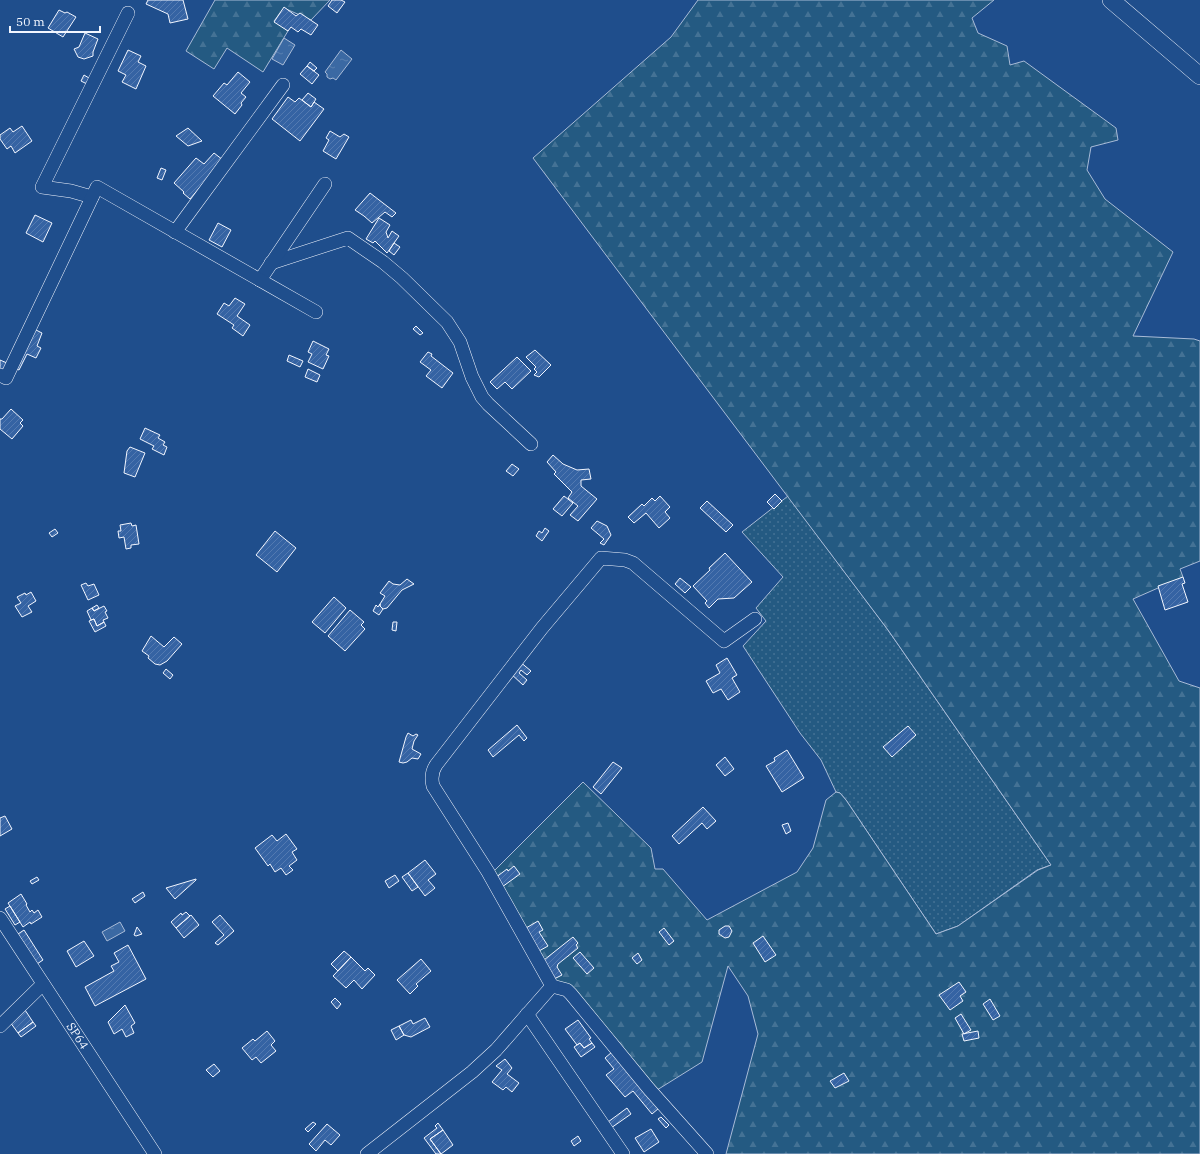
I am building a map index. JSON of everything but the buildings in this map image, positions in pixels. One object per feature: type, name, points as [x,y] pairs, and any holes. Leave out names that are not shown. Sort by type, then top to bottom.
[{"type":"main road","points":[[1111,0],[1200,76]]},
{"type":"street","points":[[92,197],[71,191],[42,186],[128,12]]},
{"type":"street","points":[[175,232],[283,85]]},
{"type":"street","points":[[260,280],[325,184]]},
{"type":"street","points":[[0,375],[6,378],[97,187],[316,312]]},
{"type":"street","points":[[271,263],[348,238],[383,262],[402,278],[447,322],[460,342],[472,377],[482,397],[531,444]]},
{"type":"street","points":[[707,1154],[649,1089],[571,994],[567,990],[552,986],[488,872],[433,786],[432,780],[433,770],[542,628],[600,558],[625,560],[633,564],[724,641],[755,619]]},
{"type":"street","name":"SP64","points":[[0,918],[155,1154]]},
{"type":"street","points":[[0,1026],[43,984]]},
{"type":"street","points":[[367,1154],[472,1072],[496,1050],[552,986]]},
{"type":"street","points":[[527,1014],[623,1154]]},
{"type":"green space","points":[[215,0],[330,0],[311,20],[284,8],[274,21],[288,31],[263,72],[227,48],[214,69],[186,51]]},
{"type":"green space","points":[[698,0],[994,0],[972,18],[978,33],[1007,46],[1010,65],[1024,61],[1116,128],[1118,140],[1091,147],[1087,170],[1105,199],[1173,252],[1133,336],[1194,339],[1200,341],[1200,561],[1180,569],[1183,577],[1133,599],[1179,681],[1200,688],[1200,1154],[726,1154],[758,1034],[748,996],[728,966],[702,1062],[657,1090],[554,981],[492,873],[583,782],[651,848],[655,869],[663,869],[707,920],[797,872],[813,848],[826,800],[836,792],[840,793],[846,800],[936,934],[958,926],[1038,870],[1051,865],[888,630],[533,158],[671,37]]},
{"type":"green space","points":[[788,496],[888,630],[1051,865],[1037,870],[958,926],[936,934],[846,800],[840,793],[836,792],[821,760],[800,733],[743,646],[766,621],[756,608],[783,577],[742,532]]},
{"type":"water","points":[[284,38],[295,45],[283,65],[272,59]]},
{"type":"water","points":[[341,50],[352,59],[336,80],[333,78],[330,79],[327,77],[325,72]]},
{"type":"water","points":[[120,922],[125,931],[107,941],[102,932]]}]
